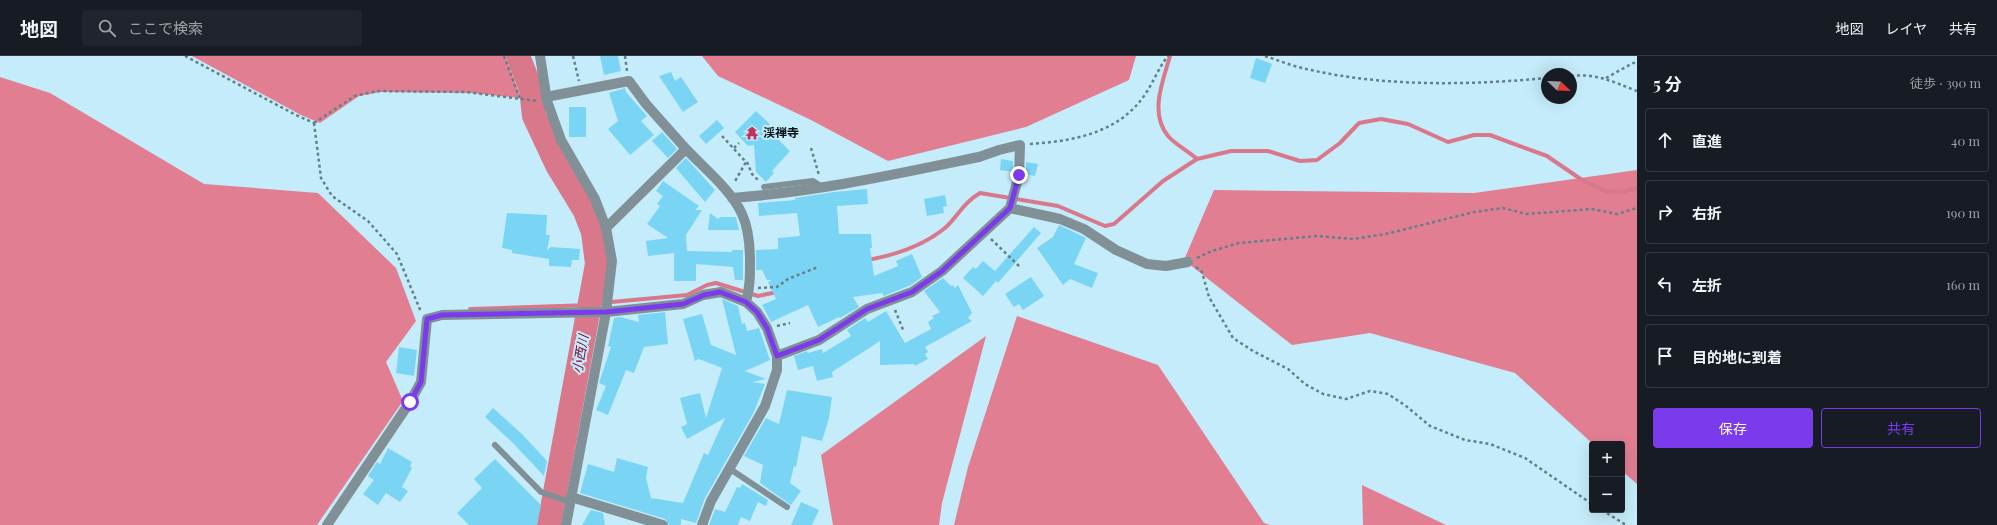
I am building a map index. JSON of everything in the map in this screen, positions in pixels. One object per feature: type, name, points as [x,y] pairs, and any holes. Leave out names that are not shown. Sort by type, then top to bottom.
[{"type":"street","points":[[540,56],[547,99],[561,140],[595,199],[606,228],[612,262],[606,312],[566,525]]},
{"type":"street","points":[[547,99],[581,90],[629,81],[646,104],[732,198],[742,214],[748,233],[750,288],[746,302]]},
{"type":"street","points":[[732,198],[777,195],[823,188],[979,158],[999,150],[1020,145],[1019,175],[1010,208],[985,233],[942,271],[912,292],[892,301],[867,309],[819,340],[777,356]]},
{"type":"street","points":[[606,228],[686,149]]},
{"type":"street","points":[[1010,208],[1060,219],[1084,229],[1116,250],[1147,264],[1166,266],[1188,262]]},
{"type":"street","points":[[327,525],[410,402],[421,382],[427,319],[442,315],[606,312],[683,304],[704,295],[720,292],[746,302],[757,312],[767,328],[777,356],[777,370],[765,406],[711,501],[702,525]]},
{"type":"street","points":[[570,499],[664,525]]},
{"type":"lane","points":[[764,187],[813,181],[823,188]]},
{"type":"lane","points":[[495,445],[541,492],[570,499]]},
{"type":"lane","points":[[730,469],[787,507]]},
{"type":"path","points":[[185,56],[314,123]]},
{"type":"path","points":[[504,56],[520,99]]},
{"type":"path","points":[[573,56],[581,90]]},
{"type":"path","points":[[1020,145],[1072,140],[1101,131],[1128,113],[1146,94],[1168,56]]},
{"type":"path","points":[[1264,56],[1275,58],[1311,70],[1377,80],[1466,84],[1541,78]]},
{"type":"path","points":[[1606,78],[1633,63],[1637,63]]},
{"type":"path","points":[[1577,76],[1606,78],[1637,91]]},
{"type":"path","points":[[314,123],[355,96],[377,91],[466,92],[520,99],[547,99]]},
{"type":"path","points":[[314,123],[321,178],[332,196],[368,221],[397,254],[418,306],[427,319]]},
{"type":"path","points":[[722,136],[746,162],[752,174],[764,187]]},
{"type":"path","points":[[734,148],[739,143]]},
{"type":"path","points":[[811,148],[823,188]]},
{"type":"path","points":[[738,176],[746,162]]},
{"type":"path","points":[[1589,502],[1525,458],[1490,444],[1465,440],[1430,426],[1406,406],[1388,394],[1370,391],[1346,399],[1324,394],[1305,384],[1288,369],[1253,351],[1233,338],[1209,297],[1202,272],[1188,262],[1212,251],[1239,243],[1318,236],[1353,239],[1386,234],[1467,214],[1503,208],[1526,214],[1592,209],[1617,214],[1637,208]]},
{"type":"path","points":[[985,233],[1020,267]]},
{"type":"path","points":[[750,288],[777,287],[788,279],[818,266]]},
{"type":"path","points":[[892,301],[904,332]]},
{"type":"path","points":[[1607,513],[1626,525]]},
{"type":"shaded area","points":[[192,56],[505,56],[521,98],[472,93],[381,92],[359,96],[320,123],[301,115]]},
{"type":"shaded area","points":[[702,56],[1136,56],[1129,80],[1026,127],[888,161],[811,120],[718,76]]},
{"type":"shaded area","points":[[0,77],[50,93],[204,184],[318,193],[396,268],[416,321],[386,362],[403,401],[317,525],[0,525]]},
{"type":"shaded area","points":[[1637,170],[1637,484],[1625,474],[1625,441],[1590,441],[1515,373],[1370,333],[1292,345],[1184,260],[1214,190],[1474,193]]},
{"type":"shaded area","points":[[1017,316],[1158,365],[1264,523],[1270,525],[954,525],[968,467]]},
{"type":"shaded area","points":[[986,336],[942,503],[939,525],[833,525],[821,455]]},
{"type":"shaded area","points":[[1362,485],[1446,525],[1363,525]]},
{"type":"building","points":[[600,56],[618,56],[621,71],[604,75]]},
{"type":"building","points":[[1256,58],[1272,64],[1265,83],[1250,78]]},
{"type":"building","points":[[671,72],[675,81],[681,77],[698,102],[683,112],[659,76]]},
{"type":"building","points":[[625,88],[626,92],[647,116],[641,121],[654,135],[630,155],[608,129],[618,121],[609,93]]},
{"type":"building","points":[[569,107],[586,107],[586,137],[569,137]]},
{"type":"building","points":[[756,111],[770,124],[767,128],[790,151],[772,171],[774,173],[766,182],[756,172],[754,145],[748,146],[735,132]]},
{"type":"building","points":[[717,120],[724,128],[706,144],[699,136]]},
{"type":"building","points":[[662,132],[677,149],[668,158],[652,141]]},
{"type":"building","points":[[686,158],[715,190],[705,202],[676,168]]},
{"type":"building","points":[[1001,159],[1013,161],[1013,172],[1000,170]]},
{"type":"building","points":[[1026,162],[1038,164],[1035,176],[1026,174]]},
{"type":"building","points":[[663,181],[699,206],[695,210],[702,210],[686,235],[687,251],[732,252],[732,250],[743,250],[743,280],[735,280],[733,267],[696,264],[696,281],[674,281],[674,253],[648,256],[646,241],[668,238],[647,224],[660,206],[657,204],[663,196],[656,191]]},
{"type":"building","points":[[867,189],[868,204],[837,206],[839,234],[871,234],[872,248],[870,248],[874,276],[898,266],[896,261],[912,254],[922,277],[911,285],[884,296],[882,293],[853,297],[859,307],[840,318],[839,317],[818,327],[808,305],[771,322],[762,305],[776,299],[768,282],[772,280],[767,280],[762,270],[756,270],[756,250],[778,249],[778,238],[800,236],[797,213],[759,216],[758,203],[795,200],[795,198],[834,192]]},
{"type":"building","points":[[945,195],[947,206],[943,207],[944,213],[927,216],[924,199]]},
{"type":"building","points":[[507,213],[547,215],[546,235],[550,235],[547,250],[551,247],[580,249],[579,260],[572,260],[571,267],[549,266],[549,259],[512,253],[512,250],[502,248]]},
{"type":"building","points":[[710,213],[718,219],[720,217],[736,217],[739,230],[708,230]]},
{"type":"building","points":[[1059,225],[1086,238],[1074,264],[1098,273],[1092,288],[1070,279],[1063,285],[1037,248],[1053,237]]},
{"type":"building","points":[[1034,227],[1041,233],[998,283],[996,281],[983,296],[963,278],[973,267],[976,269],[983,261],[995,271]]},
{"type":"building","points":[[1031,277],[1044,296],[1023,310],[1019,304],[1014,307],[1005,294]]},
{"type":"building","points":[[943,278],[955,288],[958,285],[972,313],[968,318],[972,321],[925,347],[928,352],[925,354],[928,359],[915,366],[914,364],[880,365],[880,341],[832,372],[833,377],[817,381],[813,366],[798,370],[794,356],[807,351],[808,353],[822,349],[823,353],[851,336],[847,330],[865,318],[868,322],[886,311],[905,343],[931,329],[928,322],[934,318],[932,316],[940,312],[924,291]]},
{"type":"building","points":[[722,299],[738,306],[742,324],[745,323],[747,331],[759,328],[770,360],[745,371],[766,379],[752,382],[765,384],[754,412],[705,498],[696,523],[681,519],[681,525],[669,525],[665,519],[580,493],[588,464],[614,472],[617,458],[648,467],[646,478],[651,498],[683,503],[704,453],[708,455],[725,418],[687,439],[681,427],[687,424],[680,398],[700,393],[706,418],[722,368],[699,359],[695,361],[683,319],[702,314],[711,345],[736,355]]},
{"type":"building","points":[[665,312],[668,344],[644,347],[634,373],[626,370],[608,415],[596,410],[606,386],[599,383],[611,347],[608,346],[614,318],[620,317],[639,322],[638,315]]},
{"type":"building","points":[[399,347],[417,350],[414,376],[396,373]]},
{"type":"building","points":[[787,390],[832,397],[829,418],[822,441],[802,436],[796,467],[794,466],[790,483],[801,491],[791,505],[760,483],[763,465],[744,456],[766,418],[779,424]]},
{"type":"building","points":[[493,408],[522,434],[547,461],[544,476],[512,442],[485,417]]},
{"type":"building","points":[[388,448],[412,462],[410,466],[412,468],[402,487],[408,491],[400,502],[386,493],[378,505],[363,494],[374,480],[368,476],[377,462],[380,464]]},
{"type":"building","points":[[495,459],[541,505],[537,525],[469,525],[457,513],[482,488],[474,479]]},
{"type":"building","points":[[742,484],[768,500],[766,506],[758,502],[750,521],[741,517],[738,525],[709,525],[715,509],[725,512],[737,487],[740,488]]},
{"type":"building","points":[[801,502],[819,510],[812,525],[791,525]]},
{"type":"building","points":[[591,510],[603,513],[605,525],[582,525]]},
{"type":"waterway","name":"小西川","points":[[518,56],[531,89],[534,116],[557,165],[585,211],[593,232],[597,264],[549,525]]},
{"type":"waterway","points":[[1170,56],[1159,97],[1159,117],[1162,127],[1168,136],[1197,159]]},
{"type":"waterway","points":[[868,260],[908,249],[927,240],[945,228],[965,205],[980,193],[1058,206],[1105,226],[1114,224],[1163,181],[1197,159],[1231,151],[1268,151],[1300,161],[1317,160],[1340,143],[1359,123],[1381,119],[1408,124],[1448,142],[1474,135],[1490,135],[1547,156],[1582,180],[1605,191],[1622,192],[1637,188]]},
{"type":"waterway","points":[[590,304],[687,295],[707,285],[716,283],[758,296],[777,292]]},
{"type":"waterway","points":[[470,309],[590,305]]},
{"type":"place","name":"渓禅寺","points":[[752,133]]},
{"type":"route","points":[[410,402],[421,382],[427,319],[442,315],[606,312],[683,304],[704,295],[720,292],[746,302],[757,312],[767,328],[777,356],[819,340],[867,309],[892,301],[912,292],[942,271],[985,233],[1010,208],[1019,175]]}]
